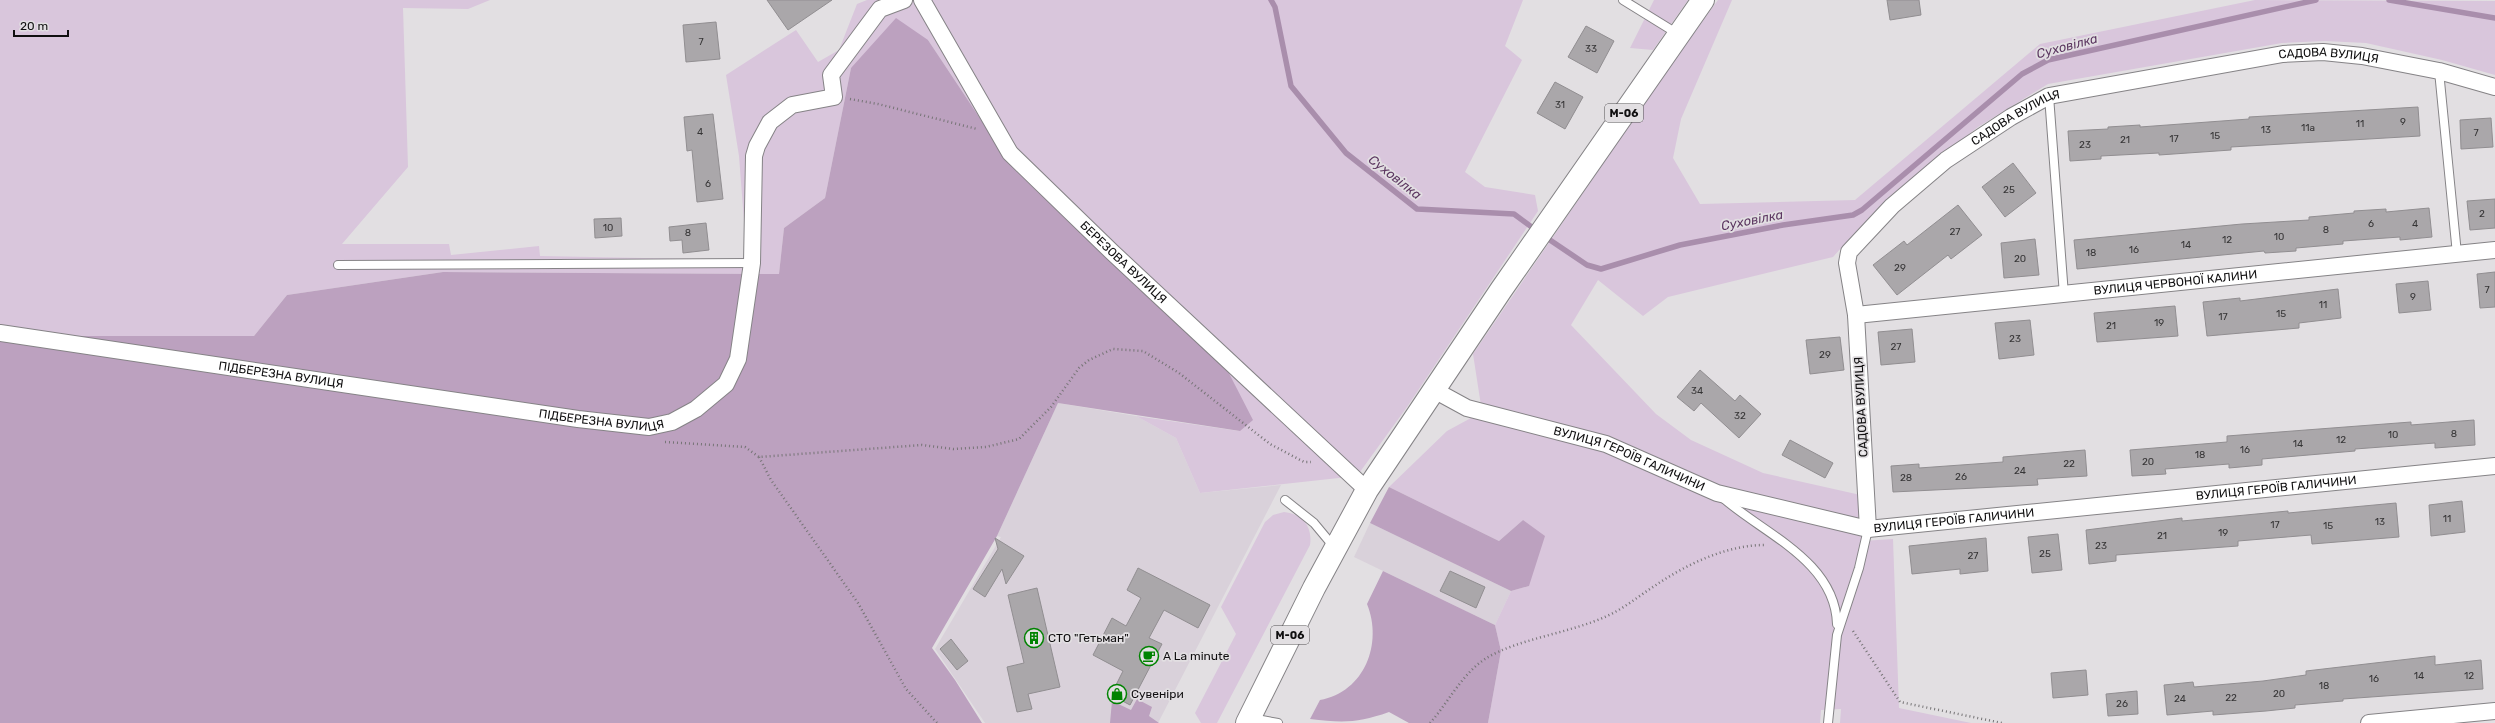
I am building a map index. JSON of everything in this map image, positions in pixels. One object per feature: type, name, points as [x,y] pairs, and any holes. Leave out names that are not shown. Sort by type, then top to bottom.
[{"type":"highway","name":"М-06","points":[[1248,720],[1366,490],[1501,290],[1703,0]]},
{"type":"street","points":[[834,97],[831,75],[880,10],[904,0]]},
{"type":"street","name":"БЕРЕЗОВА ВУЛИЦЯ","points":[[921,0],[1010,153],[1112,252],[1366,490]]},
{"type":"street","name":"САДОВА ВУЛИЦЯ","points":[[1868,529],[1856,315],[1847,263],[1849,252],[1856,242],[1892,206],[1946,160],[2011,117],[2049,96],[2283,54],[2323,52],[2362,56],[2439,71],[2495,87]]},
{"type":"street","name":"ПІДБЕРЕЗНА ВУЛИЦЯ","points":[[0,333],[578,419],[649,427],[672,422],[685,415],[726,384],[738,359],[752,263],[754,156],[760,138],[770,122],[792,105],[834,97]]},
{"type":"street","name":"ВУЛИЦЯ ЧЕРВОНОЇ КАЛИНИ","points":[[1856,315],[2495,250]]},
{"type":"street","name":"ВУЛИЦЯ ГЕРОЇВ ГАЛИЧИНИ","points":[[1434,390],[1467,408],[1606,444],[1717,493],[1868,529],[2495,466]]},
{"type":"street","points":[[2369,723],[2440,720],[2495,711]]},
{"type":"lane","points":[[1623,0],[1679,35]]},
{"type":"lane","points":[[2439,71],[2457,254]]},
{"type":"lane","points":[[2049,96],[2064,295]]},
{"type":"lane","points":[[338,265],[752,263]]},
{"type":"lane","points":[[1717,493],[1743,515],[1777,536],[1810,565],[1828,589],[1836,609],[1837,635],[1828,723]]},
{"type":"lane","points":[[1285,500],[1314,523],[1335,548]]},
{"type":"lane","points":[[1837,635],[1859,568],[1868,529]]},
{"type":"lane","points":[[1248,720],[1278,723]]},
{"type":"path","points":[[834,97],[878,104],[1000,136]]},
{"type":"path","points":[[758,457],[922,446],[953,449],[986,447],[1019,440],[1051,407],[1079,368],[1089,360],[1113,349],[1143,351],[1180,373],[1270,444],[1304,462],[1335,462]]},
{"type":"path","points":[[660,440],[703,446],[745,447],[758,457],[771,480],[858,603],[906,689],[937,723]]},
{"type":"path","points":[[1430,723],[1474,668],[1486,658],[1508,649],[1608,616],[1657,584],[1704,559],[1737,547],[1781,546],[1793,550]]},
{"type":"path","points":[[1842,616],[1900,702],[2002,723]]},
{"type":"shaded area","points":[[0,0],[490,0],[468,9],[403,8],[408,167],[342,244],[449,244],[451,255],[539,246],[540,256],[747,260],[739,156],[726,75],[796,30],[818,62],[839,50],[857,4],[867,0],[1523,0],[1505,46],[1522,60],[1465,172],[1485,187],[1535,195],[1538,211],[1407,407],[1357,476],[1200,493],[1176,438],[1136,416],[1239,431],[1216,348],[1013,168],[928,40],[851,68],[825,198],[784,228],[779,274],[443,272],[287,295],[254,336],[28,337],[0,334]]},
{"type":"shaded area","points":[[1654,0],[1688,0],[1653,50],[1630,48]]},
{"type":"shaded area","points":[[1718,0],[1732,0],[1681,119],[1673,158],[1700,204],[1855,200],[2040,44],[2255,0],[2495,1],[2495,75],[2442,60],[2366,43],[2325,41],[2282,43],[2048,84],[1978,127],[1955,145],[1888,200],[1833,257],[1668,297],[1643,316],[1598,280],[1571,325],[1656,414],[1691,440],[1763,473],[1865,496],[1862,541],[1893,539],[1899,708],[1971,723],[1840,723],[1841,709],[1821,710],[1820,723],[1488,723],[1501,651],[1495,625],[1511,591],[1529,586],[1523,520],[1499,541],[1389,487],[1447,431],[1482,412],[1473,354],[1667,70]]},
{"type":"shaded area","points":[[896,18],[928,40],[1013,168],[1216,348],[1253,420],[1240,431],[1058,403],[997,536],[932,648],[955,680],[982,723],[0,723],[0,336],[254,336],[287,295],[443,272],[779,274],[784,228],[825,198],[851,68]]},
{"type":"shaded area","points":[[1058,403],[1136,416],[1176,438],[1200,493],[1281,485],[1158,723],[985,723],[935,649],[1001,537],[997,536]]},
{"type":"shaded area","points":[[1389,487],[1499,541],[1523,520],[1545,536],[1529,586],[1511,591],[1370,523]]},
{"type":"shaded area","points":[[1284,512],[1296,515],[1305,522],[1310,532],[1310,545],[1217,723],[1201,723],[1195,713],[1236,634],[1221,607],[1265,522],[1273,515]]},
{"type":"shaded area","points":[[1370,523],[1511,591],[1495,625],[1354,557]]},
{"type":"shaded area","points":[[1383,571],[1495,625],[1501,651],[1488,723],[1409,723],[1389,712],[1350,721],[1310,719],[1320,700],[1336,695],[1349,687],[1359,676],[1366,664],[1371,649],[1373,634],[1367,604]]},
{"type":"shaded area","points":[[1137,699],[1152,707],[1149,716],[1159,723],[1110,723],[1112,701],[1131,710]]},
{"type":"building","points":[[767,0],[832,0],[788,30]]},
{"type":"building","points":[[1887,0],[1919,0],[1921,15],[1890,20]]},
{"type":"building","points":[[716,22],[720,59],[686,62],[683,25]]},
{"type":"building","points":[[1586,26],[1614,41],[1597,73],[1568,57]]},
{"type":"building","points":[[1555,82],[1583,97],[1565,129],[1537,113]]},
{"type":"building","points":[[2418,107],[2420,136],[2231,147],[2231,150],[2159,155],[2159,153],[2101,156],[2101,159],[2070,161],[2068,131],[2108,129],[2108,127],[2140,125],[2140,127],[2249,119],[2249,117]]},
{"type":"building","points":[[713,114],[723,199],[697,202],[692,150],[687,151],[684,117]]},
{"type":"building","points":[[2491,118],[2493,147],[2461,149],[2460,120]]},
{"type":"building","points":[[2013,163],[2036,193],[2005,217],[1982,187]]},
{"type":"building","points":[[2495,199],[2495,228],[2470,230],[2467,201]]},
{"type":"building","points":[[1958,205],[1982,235],[1951,259],[1948,255],[1897,295],[1873,265],[1904,241],[1907,245]]},
{"type":"building","points":[[2429,208],[2432,237],[2400,240],[2400,237],[2343,241],[2343,244],[2296,248],[2296,251],[2265,253],[2264,251],[2077,269],[2074,240],[2242,224],[2309,220],[2309,217],[2354,213],[2354,211],[2386,209],[2386,212]]},
{"type":"building","points":[[621,218],[622,236],[595,238],[594,219]]},
{"type":"building","points":[[706,223],[709,250],[683,253],[682,240],[670,241],[669,227]]},
{"type":"building","points":[[2035,239],[2039,275],[2004,278],[2001,243]]},
{"type":"building","points":[[2495,272],[2495,307],[2480,308],[2477,274]]},
{"type":"building","points":[[2428,281],[2431,310],[2399,313],[2396,284]]},
{"type":"building","points":[[2338,289],[2341,318],[2299,323],[2299,328],[2207,336],[2203,302],[2240,298],[2240,301]]},
{"type":"building","points":[[2175,306],[2178,336],[2097,342],[2094,313]]},
{"type":"building","points":[[2030,320],[2034,355],[1999,359],[1995,323]]},
{"type":"building","points":[[1912,329],[1915,362],[1881,365],[1878,332]]},
{"type":"building","points":[[1840,337],[1844,370],[1810,374],[1806,340]]},
{"type":"building","points":[[1700,370],[1735,401],[1740,395],[1761,414],[1739,438],[1701,403],[1694,411],[1677,397]]},
{"type":"building","points":[[2474,420],[2475,445],[2435,448],[2435,443],[2355,449],[2355,451],[2262,459],[2262,465],[2229,468],[2229,464],[2165,469],[2166,474],[2132,476],[2130,450],[2227,442],[2227,436],[2411,422],[2411,425]]},
{"type":"building","points":[[1790,440],[1833,463],[1825,478],[1782,455]]},
{"type":"building","points":[[2085,450],[2087,476],[2037,479],[2038,485],[1893,492],[1891,466],[1919,464],[1919,468],[2003,462],[2003,457]]},
{"type":"building","points":[[2462,501],[2465,532],[2431,536],[2429,505]]},
{"type":"building","points":[[2396,503],[2399,537],[2312,544],[2311,535],[2238,541],[2238,546],[2116,555],[2116,561],[2089,564],[2086,530],[2182,518],[2182,521]]},
{"type":"building","points":[[2058,534],[2062,570],[2032,573],[2028,537]]},
{"type":"building","points":[[995,538],[1024,556],[1006,584],[1002,569],[985,597],[973,589],[998,549]]},
{"type":"building","points":[[1986,538],[1988,571],[1960,574],[1960,569],[1912,574],[1909,546]]},
{"type":"building","points":[[1138,568],[1210,605],[1198,628],[1164,610],[1149,638],[1162,644],[1130,705],[1111,695],[1123,671],[1093,655],[1112,618],[1126,626],[1141,598],[1127,590]]},
{"type":"building","points":[[1450,571],[1485,587],[1476,608],[1440,591]]},
{"type":"building","name":"СТО \"Гетьман\"","points":[[1037,588],[1060,687],[1028,694],[1032,709],[1017,712],[1007,667],[1024,663],[1008,595]]},
{"type":"building","points":[[951,639],[968,661],[957,670],[940,649]]},
{"type":"building","points":[[2435,656],[2435,665],[2481,660],[2483,689],[2343,699],[2343,701],[2295,705],[2295,708],[2266,711],[2213,715],[2213,711],[2167,715],[2164,685],[2193,682],[2194,687],[2263,681],[2306,675],[2306,671]]},
{"type":"building","points":[[2086,670],[2088,695],[2053,698],[2051,673]]},
{"type":"building","points":[[2137,691],[2138,714],[2108,716],[2106,694]]},
{"type":"waterway","name":"Суховілка","points":[[1271,0],[1275,7],[1291,86],[1346,153],[1417,209],[1514,214],[1537,231]]},
{"type":"waterway","name":"Суховілка","points":[[1544,236],[1587,265],[1601,269],[1680,245],[1783,225],[1853,215],[1862,210],[2022,74],[2048,60],[2316,0]]},
{"type":"waterway","name":"Суховілка","points":[[2389,0],[2495,18]]},
{"type":"place","name":"СТО \"Гетьман\"","points":[[1034,638]]},
{"type":"place","name":"A La minute","points":[[1149,656]]},
{"type":"place","name":"Сувеніри","points":[[1117,694]]}]
